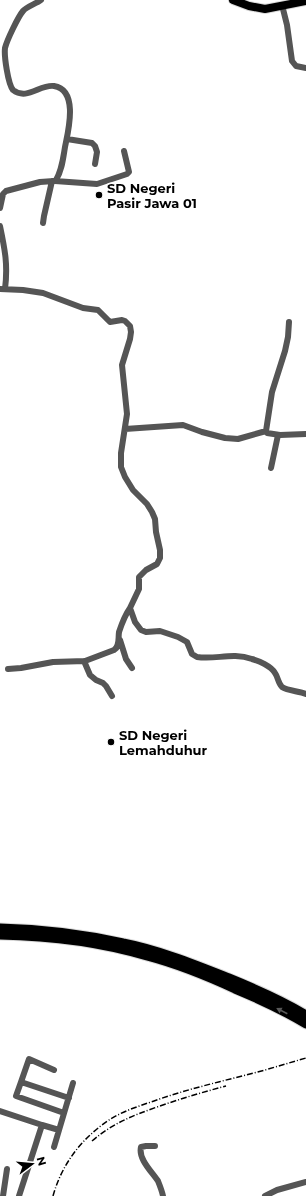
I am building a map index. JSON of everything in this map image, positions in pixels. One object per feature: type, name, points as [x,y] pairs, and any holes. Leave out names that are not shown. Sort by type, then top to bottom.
[{"type":"highway","points":[[0,928],[22,928],[65,933],[124,943],[153,951],[198,966],[306,1015]]},
{"type":"highway","points":[[0,935],[21,935],[78,941],[118,948],[148,956],[260,995],[306,1024]]},
{"type":"main road","points":[[233,0],[262,9],[306,1]]},
{"type":"street","points":[[41,0],[23,11],[6,45],[5,58],[10,84],[13,90],[20,94],[29,93],[52,86],[58,87],[68,98],[70,123],[67,139],[60,172],[54,181],[43,223]]},
{"type":"street","points":[[282,5],[287,25],[292,61],[296,66],[306,68]]},
{"type":"street","points":[[67,139],[92,143],[95,146],[96,152],[95,164]]},
{"type":"street","points":[[0,208],[3,194],[6,191],[40,182],[54,181],[97,184],[127,174],[129,172],[124,151]]},
{"type":"street","points":[[0,226],[6,260],[2,289],[28,290],[43,293],[83,308],[98,310],[110,322],[124,320],[129,324],[131,337],[122,365],[127,411],[121,453],[121,467],[125,477],[152,512],[155,519],[160,552],[160,558],[157,564],[146,570],[139,577],[139,589],[124,618],[117,647],[114,650],[84,661],[53,662],[8,669]]},
{"type":"street","points":[[266,431],[272,392],[286,351],[289,322]]},
{"type":"street","points":[[125,429],[183,425],[225,438],[238,439],[266,431],[267,433],[278,435],[306,434]]},
{"type":"street","points":[[271,468],[278,435]]},
{"type":"street","points":[[130,608],[135,622],[143,631],[160,631],[178,637],[187,642],[192,654],[197,657],[222,657],[237,655],[252,658],[273,670],[283,687],[306,694]]},
{"type":"street","points":[[119,637],[126,658],[132,668]]},
{"type":"street","points":[[84,661],[90,675],[103,683],[112,696]]},
{"type":"street","points":[[54,1070],[29,1059],[16,1096],[64,1113]]},
{"type":"street","points":[[21,1082],[69,1098]]},
{"type":"street","points":[[54,1147],[73,1083]]},
{"type":"street","points":[[0,1111],[59,1130]]},
{"type":"street","points":[[19,1196],[42,1125]]},
{"type":"street","points":[[155,1146],[146,1146],[141,1150],[145,1162],[158,1183],[163,1196]]},
{"type":"street","points":[[3,1196],[7,1168]]},
{"type":"street","points":[[265,1196],[277,1190],[306,1182]]},
{"type":"railway","points":[[53,1196],[61,1175],[78,1148],[93,1132],[114,1117],[134,1108],[181,1092],[306,1058]]},
{"type":"railway","points":[[92,1141],[115,1125],[148,1110],[226,1086]]},
{"type":"place","name":"SD Negeri Pasir Jawa 01","points":[[99,195]]},
{"type":"place","name":"SD Negeri Lemahduhur","points":[[111,742]]}]
